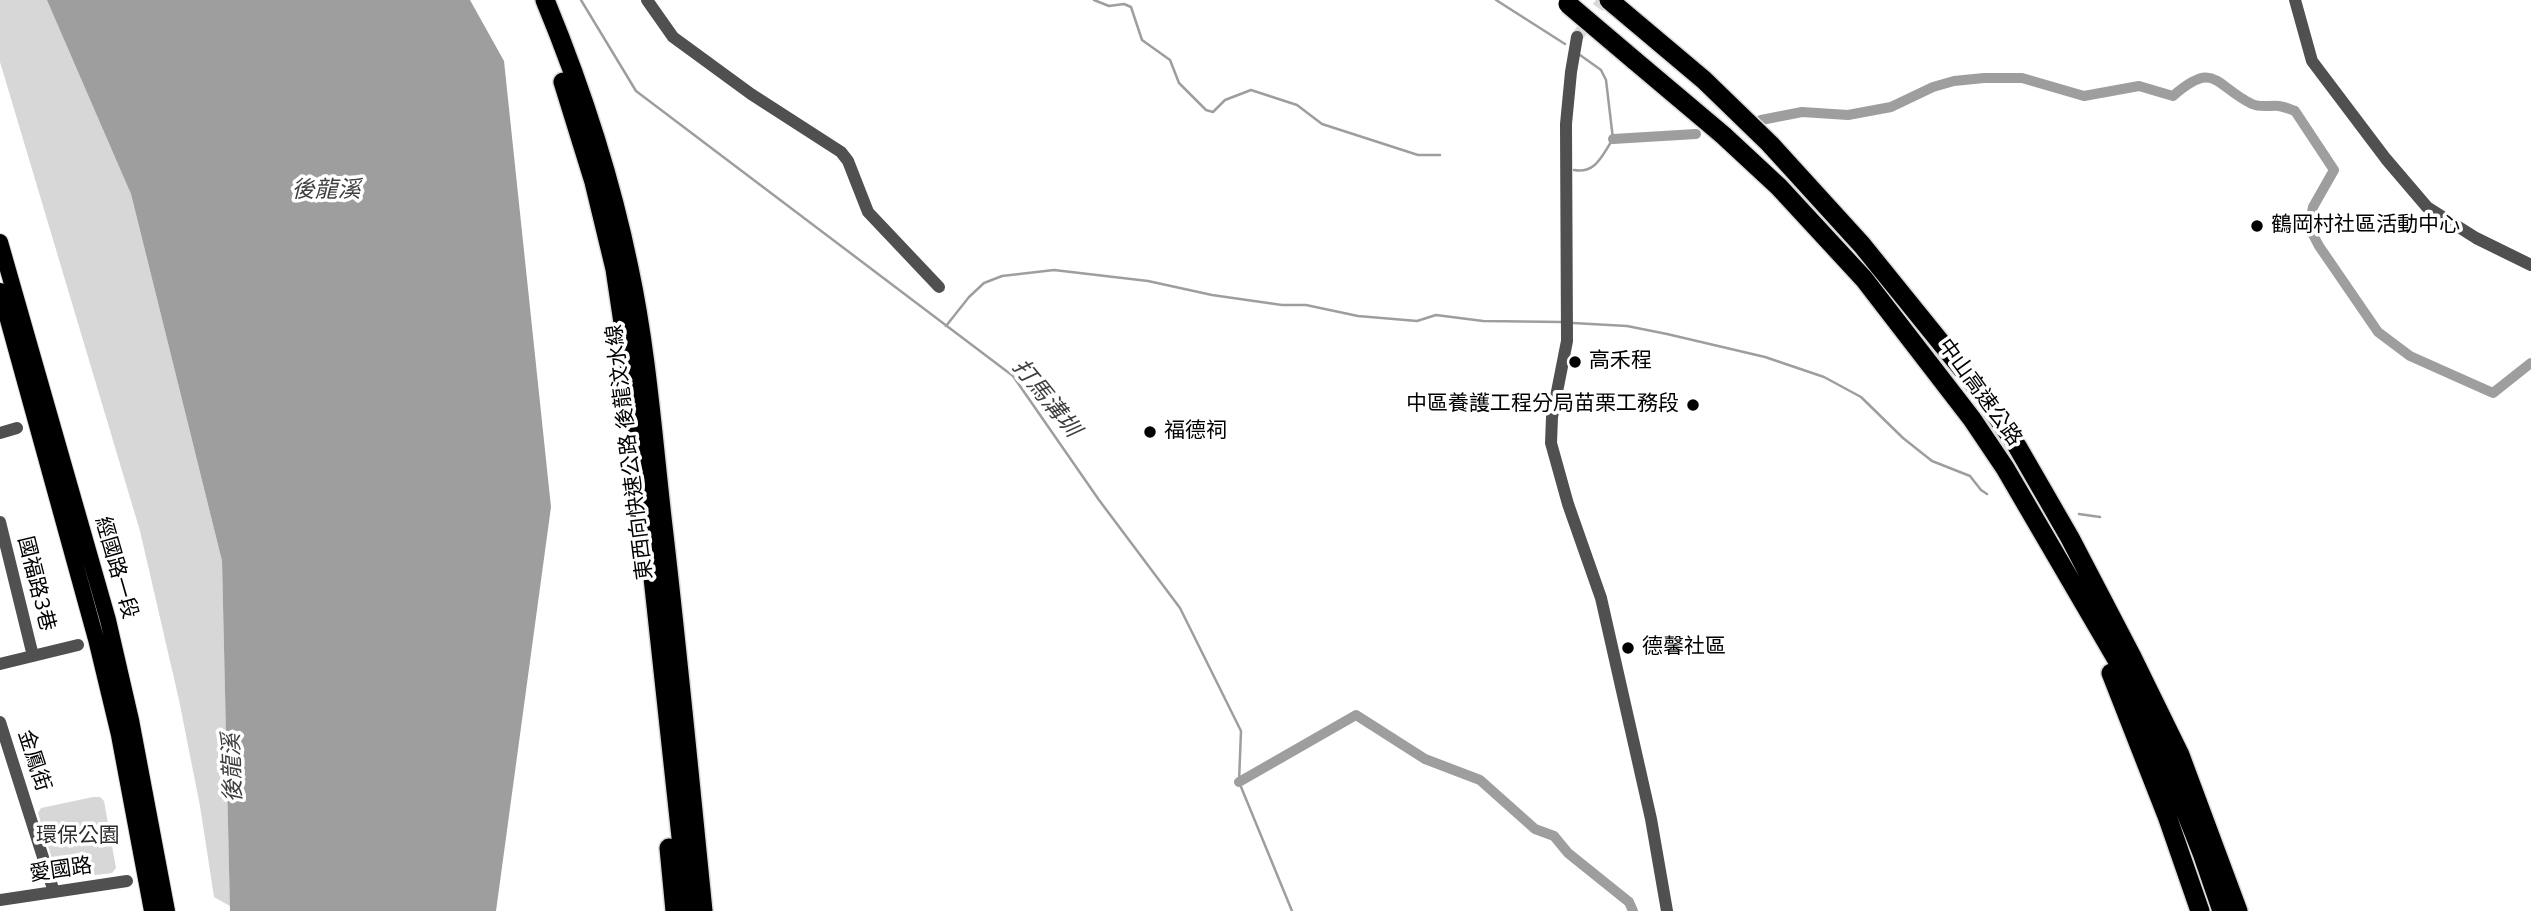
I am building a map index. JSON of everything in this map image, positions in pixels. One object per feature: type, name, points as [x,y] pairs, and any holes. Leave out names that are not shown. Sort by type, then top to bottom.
[{"type":"highway","name":"東西向快速公路 後龍汶水線","points":[[531,0],[576,118],[615,269],[632,383],[655,579],[689,911]]},
{"type":"highway","name":"東西向快速公路 後龍汶水線","points":[[545,0],[590,117],[609,181],[629,268],[647,382],[703,911]]},
{"type":"highway","name":"中山高速公路","points":[[1609,0],[1704,80],[1770,144],[1862,244],[1976,386],[2023,458],[2070,538],[2132,657],[2180,755],[2237,905]]},
{"type":"highway","name":"中山高速公路","points":[[1566,2],[1723,135],[1779,187],[1864,279],[1948,386],[2005,468],[2117,660],[2163,755],[2222,911]]},
{"type":"highway","points":[[655,579],[652,616],[659,739],[675,911]]},
{"type":"highway","points":[[672,607],[684,643],[716,911]]},
{"type":"highway","points":[[2092,619],[2200,911]]},
{"type":"main road","name":"經國路一段","points":[[0,242],[108,620],[167,911]]},
{"type":"main road","name":"經國路一段","points":[[0,291],[96,639],[119,734],[152,911]]},
{"type":"street","points":[[647,0],[673,37],[751,94],[841,152],[848,162],[868,212],[939,287]]},
{"type":"street","points":[[2295,0],[2312,61],[2386,159],[2427,207],[2476,238],[2531,265]]},
{"type":"street","points":[[1577,37],[1566,124],[1567,341],[1552,417],[1551,443],[1568,504],[1601,598],[1651,819],[1667,911]]},
{"type":"street","points":[[0,433],[18,428]]},
{"type":"street","name":"國福路3巷","points":[[0,522],[33,656]]},
{"type":"street","points":[[0,664],[78,645]]},
{"type":"street","name":"金鳳街","points":[[0,722],[54,892]]},
{"type":"street","name":"愛國路","points":[[0,900],[127,881]]},
{"type":"green space","points":[[0,0],[57,0],[131,194],[222,561],[230,906],[214,897],[200,806],[179,700],[140,531],[0,62]]},
{"type":"green space","name":"環保公園","points":[[100,797],[104,801],[116,868],[112,873],[62,879],[57,875],[38,813],[41,808]]},
{"type":"water","name":"後龍溪","points":[[47,0],[470,0],[504,61],[551,507],[496,911],[230,911],[222,561],[131,194]]},
{"type":"waterway","name":"打馬溝圳","points":[[581,0],[636,91],[1013,376],[1099,500],[1180,608],[1241,731],[1239,782],[1292,911]]},
{"type":"waterway","points":[[1094,0],[1109,6],[1124,4],[1131,7],[1142,40],[1170,60],[1179,83],[1206,110],[1213,112],[1225,100],[1251,90],[1297,105],[1322,124],[1418,155],[1440,155]]},
{"type":"waterway","points":[[1496,0],[1565,44]]},
{"type":"waterway","points":[[1574,170],[1593,166],[1613,139],[1606,80],[1601,70],[1580,55]]},
{"type":"waterway","points":[[1761,120],[1802,112],[1848,115],[1891,107],[1933,87],[1954,81],[1984,78],[2022,78],[2084,96],[2139,86],[2173,96],[2198,79],[2214,79],[2252,104],[2279,106],[2295,111],[2334,170],[2313,207],[2309,227],[2378,332],[2410,356],[2493,393],[2531,363]]},
{"type":"waterway","points":[[1613,139],[1696,134]]},
{"type":"waterway","points":[[946,326],[984,283],[1002,276],[1054,270],[1148,281],[1212,295],[1282,305],[1306,305],[1358,316],[1417,321],[1436,315],[1483,321],[1562,322]]},
{"type":"waterway","points":[[1573,323],[1627,326],[1667,334],[1765,357],[1824,377],[1861,397],[1903,438],[1932,461],[1970,476],[1987,494]]},
{"type":"waterway","points":[[2079,514],[2100,517]]},
{"type":"waterway","points":[[1239,782],[1356,715],[1425,759],[1480,780],[1535,829],[1554,836],[1568,853],[1629,902],[1633,911]]},
{"type":"tunnel","points":[[1577,37],[1603,0]]},
{"type":"place","name":"鶴岡村社區活動中心","points":[[2257,226]]},
{"type":"place","name":"高禾程","points":[[1575,362]]},
{"type":"place","name":"中區養護工程分局苗栗工務段","points":[[1693,405]]},
{"type":"place","name":"福德祠","points":[[1150,432]]},
{"type":"place","name":"德馨社區","points":[[1628,648]]}]
